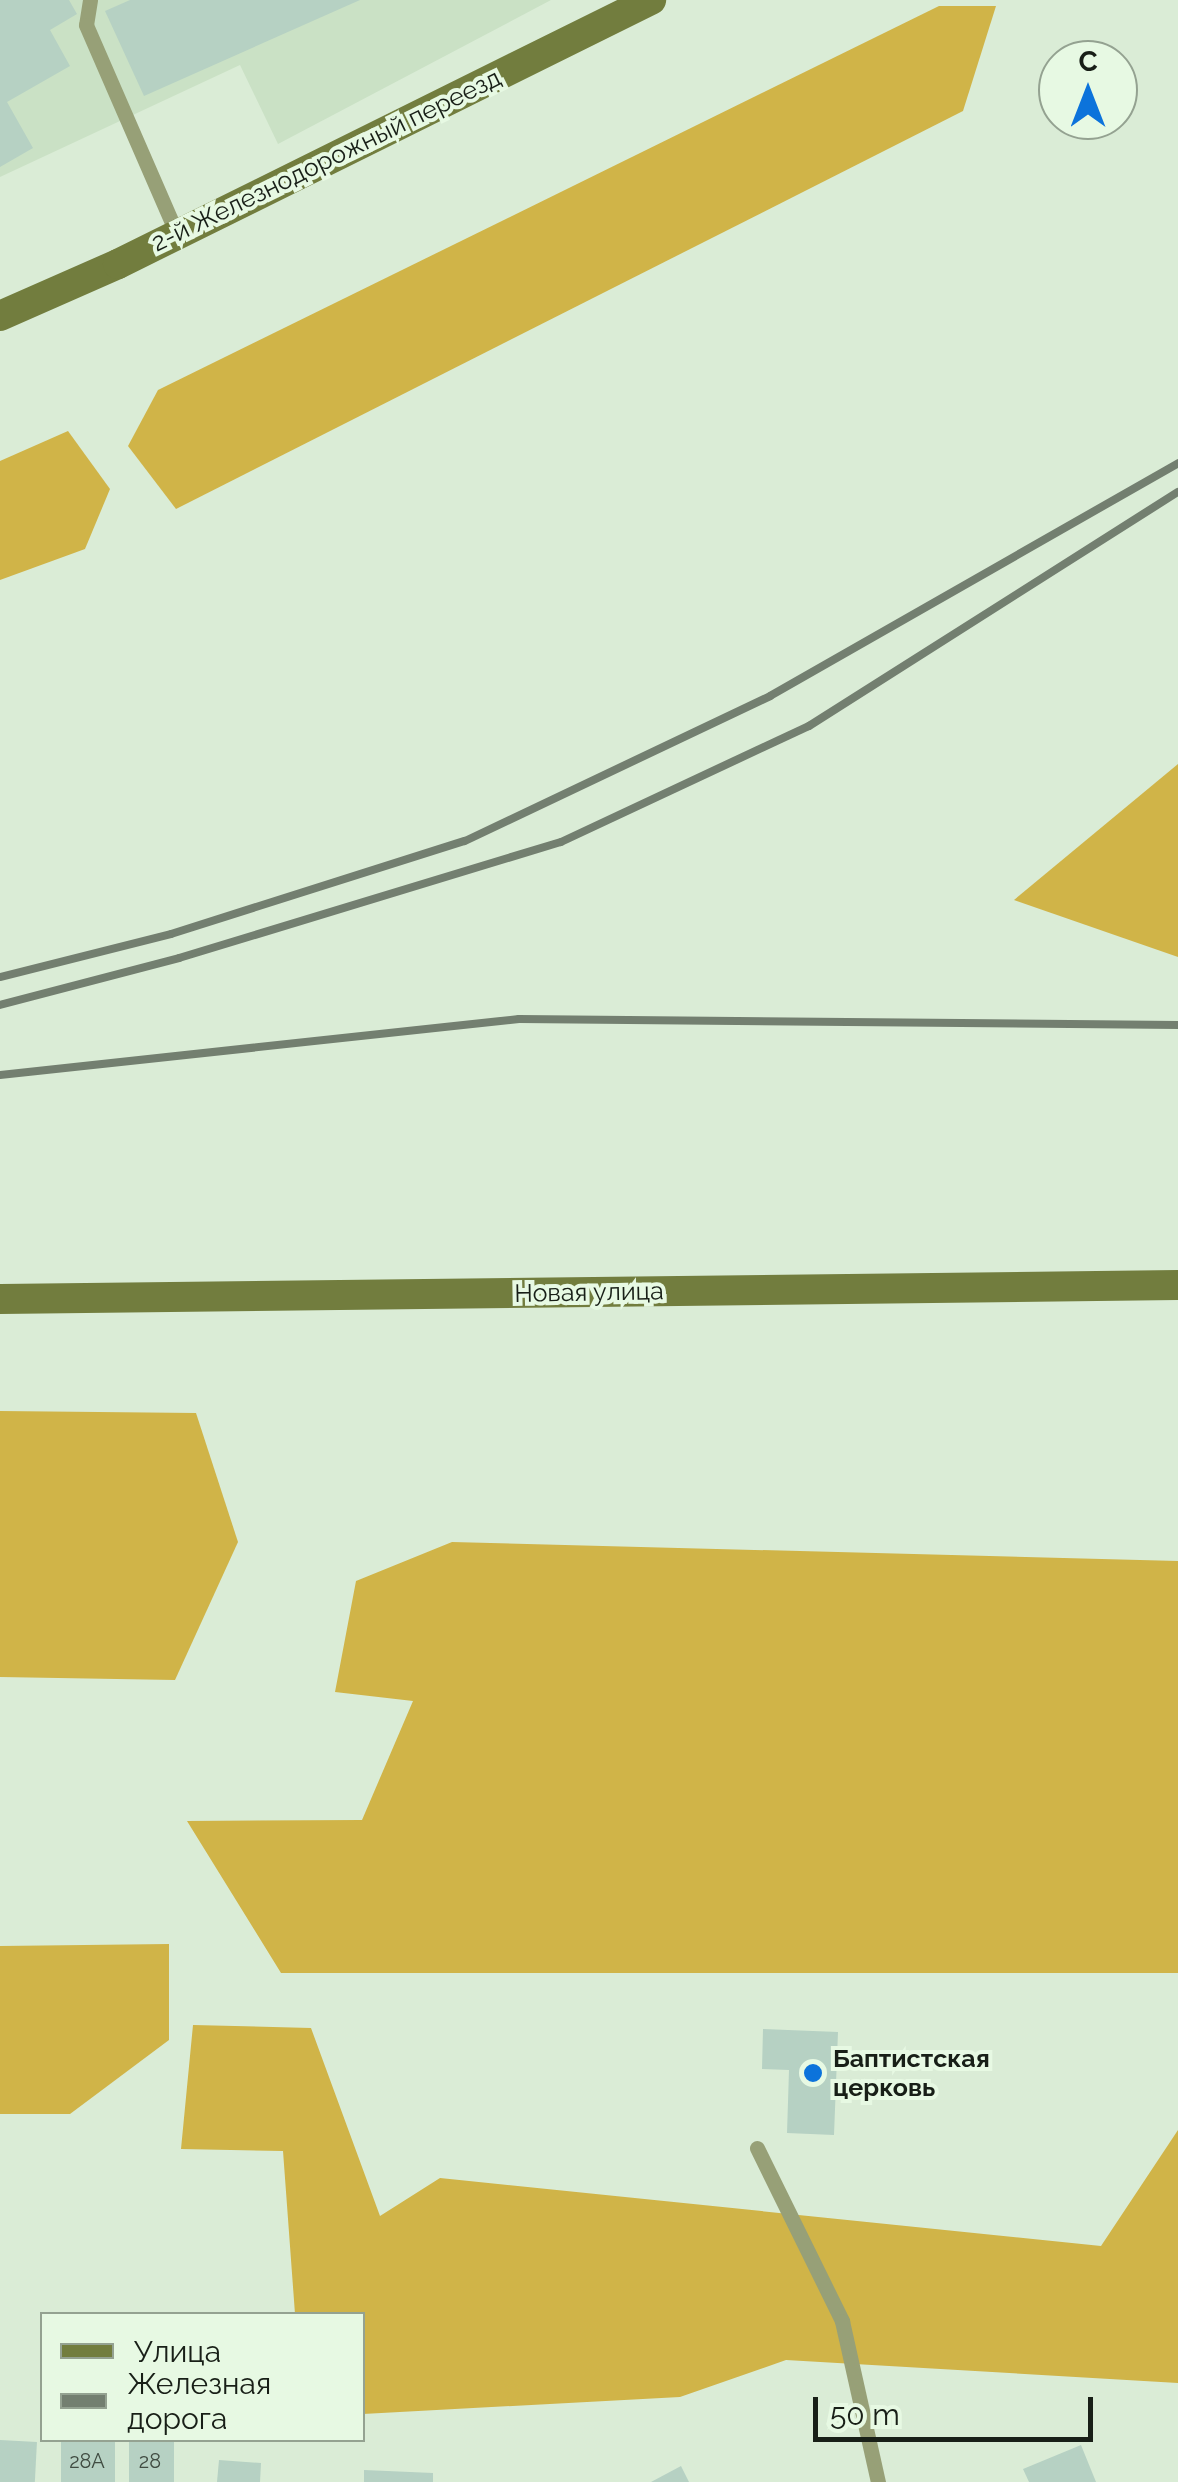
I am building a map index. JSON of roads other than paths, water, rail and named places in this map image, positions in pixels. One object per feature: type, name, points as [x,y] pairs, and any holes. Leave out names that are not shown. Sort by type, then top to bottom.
[{"type":"main road","name":"2-й Железнодорожный переезд","points":[[0,316],[177,234],[650,0]]},
{"type":"main road","name":"Новая улица","points":[[0,1300],[1178,1285]]},
{"type":"lane","points":[[90,0],[86,25],[177,234]]},
{"type":"lane","points":[[758,2148],[842,2321],[878,2482]]},
{"type":"railway","points":[[0,977],[171,934],[465,841],[770,696],[1178,463]]},
{"type":"railway","points":[[0,1005],[179,958],[561,842],[809,726],[1178,492]]},
{"type":"railway","points":[[0,1075],[519,1019],[1178,1025]]},
{"type":"place","name":"Баптистская церковь","points":[[813,2073]]}]
